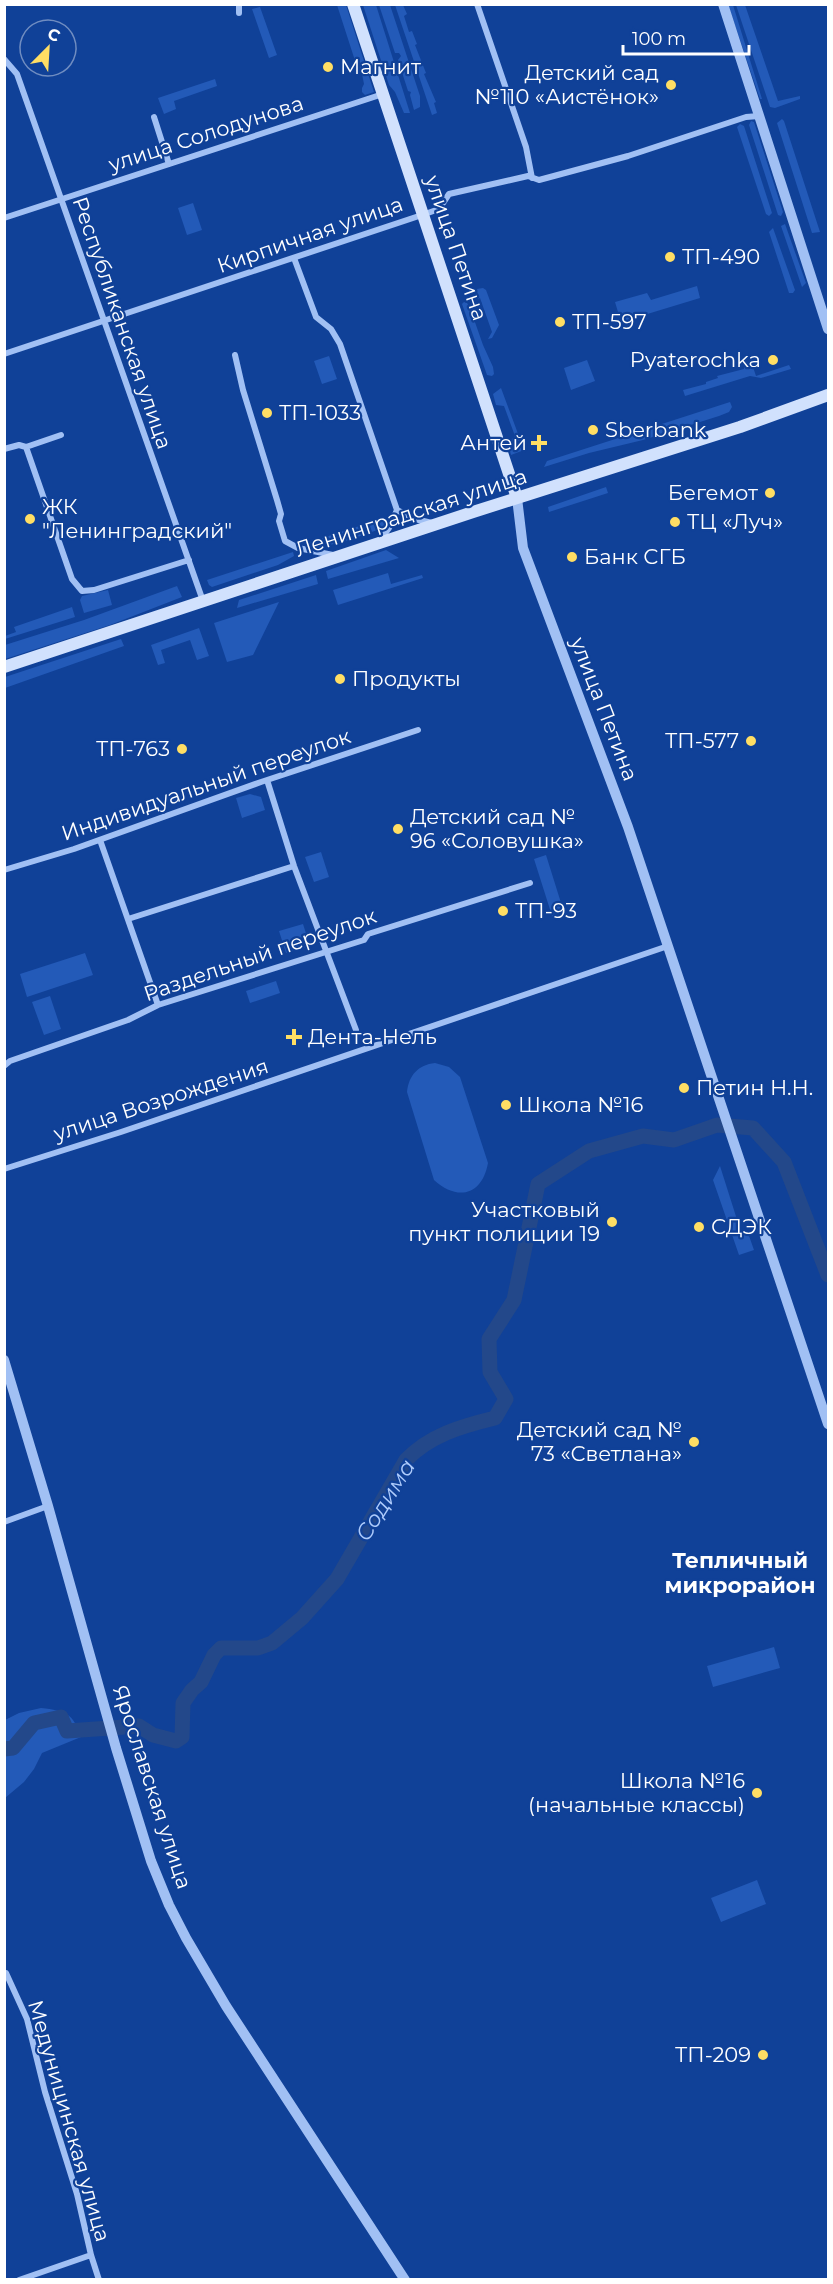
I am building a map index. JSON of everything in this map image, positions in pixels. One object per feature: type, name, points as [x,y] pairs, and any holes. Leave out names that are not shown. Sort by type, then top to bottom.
[{"type":"main road","name":"улица Петина","points":[[353,4],[425,214],[517,498]]},
{"type":"main road","name":"Ленинградская улица","points":[[4,667],[436,524],[729,431],[828,395]]},
{"type":"street","points":[[239,4],[239,13]]},
{"type":"street","points":[[477,4],[526,147],[532,178]]},
{"type":"street","points":[[723,4],[828,329]]},
{"type":"street","name":"Республиканская улица","points":[[4,59],[17,74],[203,601]]},
{"type":"street","name":"улица Солодунова","points":[[4,218],[384,93]]},
{"type":"street","name":"Кирпичная улица","points":[[4,354],[439,209],[449,194],[528,176],[539,180],[609,161],[746,117],[759,116]]},
{"type":"street","points":[[154,117],[169,164]]},
{"type":"street","points":[[294,258],[316,317],[331,329],[340,344],[397,510],[387,533],[376,544]]},
{"type":"street","points":[[235,355],[243,390],[281,514],[279,521],[285,541],[298,548],[339,556]]},
{"type":"street","points":[[4,449],[19,445],[26,447],[61,435]]},
{"type":"street","points":[[26,447],[72,579],[82,591],[94,590],[189,560]]},
{"type":"street","name":"улица Петина","points":[[517,498],[523,548],[611,780],[828,1424]]},
{"type":"street","points":[[397,510],[415,519],[436,524]]},
{"type":"street","name":"Индивидуальный переулок","points":[[4,870],[100,840],[267,780],[418,730]]},
{"type":"street","points":[[267,780],[294,866],[356,1030]]},
{"type":"street","points":[[100,840],[158,1005]]},
{"type":"street","points":[[128,918],[294,866]]},
{"type":"street","name":"Раздельный переулок","points":[[4,1066],[10,1060],[128,1020],[158,1005],[364,940],[368,934],[530,883]]},
{"type":"street","name":"улица Возрождения","points":[[4,1169],[132,1128],[668,946]]},
{"type":"street","name":"Ярославская улица","points":[[4,1360],[116,1748],[151,1861],[169,1905],[226,2006],[405,2280]]},
{"type":"street","points":[[4,1522],[48,1506]]},
{"type":"street","name":"Медуницинская улица","points":[[6,1973],[27,2019],[45,2092],[77,2194],[99,2280]]},
{"type":"street","points":[[19,2280],[91,2255]]},
{"type":"shaded area","points":[[337,5],[346,5],[374,92],[365,95],[362,92],[364,84],[362,74],[359,73]]},
{"type":"shaded area","points":[[363,5],[376,5],[410,113],[404,113],[395,92],[389,85]]},
{"type":"shaded area","points":[[379,5],[390,5],[420,96],[420,107],[414,110],[411,92],[408,91],[398,60],[401,56],[395,53]]},
{"type":"shaded area","points":[[395,5],[403,5],[407,14],[404,16],[409,32],[412,31],[426,73],[424,74],[436,102],[434,103],[437,113],[432,115]]},
{"type":"shaded area","points":[[728,5],[733,5],[762,99],[760,99]]},
{"type":"shaded area","points":[[736,5],[745,5],[778,101],[800,96],[800,99],[775,108],[770,107]]},
{"type":"shaded area","points":[[260,7],[277,55],[269,58],[252,9]]},
{"type":"shaded area","points":[[215,79],[217,86],[174,101],[176,109],[164,114],[158,98]]},
{"type":"shaded area","points":[[782,119],[820,232],[812,233],[777,123]]},
{"type":"shaded area","points":[[751,121],[754,122],[783,212],[781,216],[778,215],[749,125]]},
{"type":"shaded area","points":[[740,124],[744,126],[772,213],[769,216],[766,214],[737,127]]},
{"type":"shaded area","points":[[193,203],[202,230],[187,235],[178,208]]},
{"type":"shaded area","points":[[785,224],[806,283],[802,287],[781,226]]},
{"type":"shaded area","points":[[773,228],[795,290],[793,293],[789,293],[769,232]]},
{"type":"shaded area","points":[[697,286],[700,298],[621,322],[615,302],[647,293],[651,300]]},
{"type":"shaded area","points":[[477,289],[486,290],[499,325],[492,338],[488,339],[492,332],[480,298],[478,299]]},
{"type":"shaded area","points":[[464,302],[470,308],[493,367],[492,376],[487,375],[462,304]]},
{"type":"shaded area","points":[[329,356],[337,379],[322,384],[314,361]]},
{"type":"shaded area","points":[[587,360],[595,381],[571,390],[564,368]]},
{"type":"shaded area","points":[[752,364],[756,376],[789,365],[791,369],[761,378],[750,376],[685,396],[683,390],[706,384],[718,378],[717,376],[744,369]]},
{"type":"shaded area","points":[[501,388],[524,450],[511,455],[508,443],[515,436],[504,406],[496,405],[493,394]]},
{"type":"shaded area","points":[[730,402],[732,407],[729,412],[719,416],[544,467],[547,461]]},
{"type":"shaded area","points":[[606,487],[608,493],[549,512],[548,507]]},
{"type":"shaded area","points":[[390,516],[383,528],[354,538],[323,546],[304,544]]},
{"type":"shaded area","points":[[386,550],[399,558],[328,579],[326,571]]},
{"type":"shaded area","points":[[293,552],[294,556],[278,565],[212,587],[207,580]]},
{"type":"shaded area","points":[[388,573],[391,584],[422,575],[423,578],[338,605],[333,590]]},
{"type":"shaded area","points":[[316,575],[318,584],[237,608],[239,600]]},
{"type":"shaded area","points":[[177,586],[182,597],[110,625],[5,659],[5,645],[84,620]]},
{"type":"shaded area","points":[[108,590],[112,605],[84,613],[80,600],[82,596]]},
{"type":"shaded area","points":[[279,602],[253,655],[227,662],[214,623]]},
{"type":"shaded area","points":[[72,607],[75,617],[5,639],[5,636],[16,632],[14,627]]},
{"type":"shaded area","points":[[199,628],[209,656],[197,660],[190,640],[161,650],[165,663],[158,665],[151,645]]},
{"type":"shaded area","points":[[121,639],[124,646],[5,688],[5,677]]},
{"type":"shaded area","points":[[250,794],[261,797],[265,810],[242,818],[236,798]]},
{"type":"shaded area","points":[[321,852],[329,877],[314,882],[305,857]]},
{"type":"shaded area","points":[[546,855],[562,906],[559,917],[553,919],[534,859]]},
{"type":"shaded area","points":[[303,924],[310,946],[286,953],[279,931]]},
{"type":"shaded area","points":[[85,953],[93,975],[27,997],[20,974]]},
{"type":"shaded area","points":[[276,981],[280,993],[250,1003],[246,991]]},
{"type":"shaded area","points":[[50,996],[61,1029],[44,1035],[32,1002]]},
{"type":"shaded area","points":[[435,1063],[449,1067],[460,1077],[488,1163],[480,1183],[467,1192],[451,1191],[434,1180],[407,1092],[415,1072]]},
{"type":"shaded area","points":[[720,1166],[740,1229],[748,1233],[754,1250],[739,1255],[713,1180]]},
{"type":"shaded area","points":[[774,1647],[780,1668],[713,1687],[707,1666]]},
{"type":"shaded area","points":[[41,1708],[63,1712],[75,1723],[81,1737],[42,1753],[24,1782],[5,1798],[5,1720],[19,1713]]},
{"type":"shaded area","points":[[757,1880],[766,1904],[721,1922],[711,1898]]},
{"type":"waterway","name":"Содима","points":[[4,1749],[13,1748],[34,1723],[61,1717],[67,1731],[139,1726],[153,1735],[176,1741],[182,1737],[183,1703],[201,1682],[214,1655],[221,1648],[258,1648],[272,1643],[302,1618],[337,1579],[406,1460],[415,1451],[436,1438],[459,1428],[495,1418],[506,1399],[490,1372],[489,1339],[514,1300],[538,1184],[589,1151],[643,1136],[674,1140],[717,1125],[753,1128],[784,1162],[828,1275]]},
{"type":"place","name":"Магнит","points":[[328,67]]},
{"type":"place","name":"Детский сад №110 «Аистёнок»","points":[[671,85]]},
{"type":"place","name":"ТП-490","points":[[670,257]]},
{"type":"place","name":"ТП-597","points":[[560,322]]},
{"type":"place","name":"Pyaterochka","points":[[773,360]]},
{"type":"place","name":"ТП-1033","points":[[267,413]]},
{"type":"place","name":"Sberbank","points":[[593,430]]},
{"type":"place","name":"Антей","points":[[539,443]]},
{"type":"place","name":"Бегемот","points":[[770,493]]},
{"type":"place","name":"ЖК \"Ленинградский\"","points":[[30,519]]},
{"type":"place","name":"ТЦ «Луч»","points":[[675,522]]},
{"type":"place","name":"Банк СГБ","points":[[572,557]]},
{"type":"place","name":"Продукты","points":[[340,679]]},
{"type":"place","name":"ТП-577","points":[[751,741]]},
{"type":"place","name":"ТП-763","points":[[182,749]]},
{"type":"place","name":"Детский сад № 96 «Соловушка»","points":[[398,829]]},
{"type":"place","name":"ТП-93","points":[[503,911]]},
{"type":"place","name":"Дента-Нель","points":[[294,1037]]},
{"type":"place","name":"Петин Н.Н.","points":[[684,1088]]},
{"type":"place","name":"Школа №16","points":[[506,1105]]},
{"type":"place","name":"Участковый пункт полиции 19","points":[[612,1222]]},
{"type":"place","name":"СДЭК","points":[[699,1227]]},
{"type":"place","name":"Детский сад № 73 «Светлана»","points":[[694,1442]]},
{"type":"place","name":"Школа №16 (начальные классы)","points":[[757,1793]]},
{"type":"place","name":"ТП-209","points":[[763,2055]]},
{"type":"district","name":"Тепличный микрорайон","points":[[740,1572]]}]
